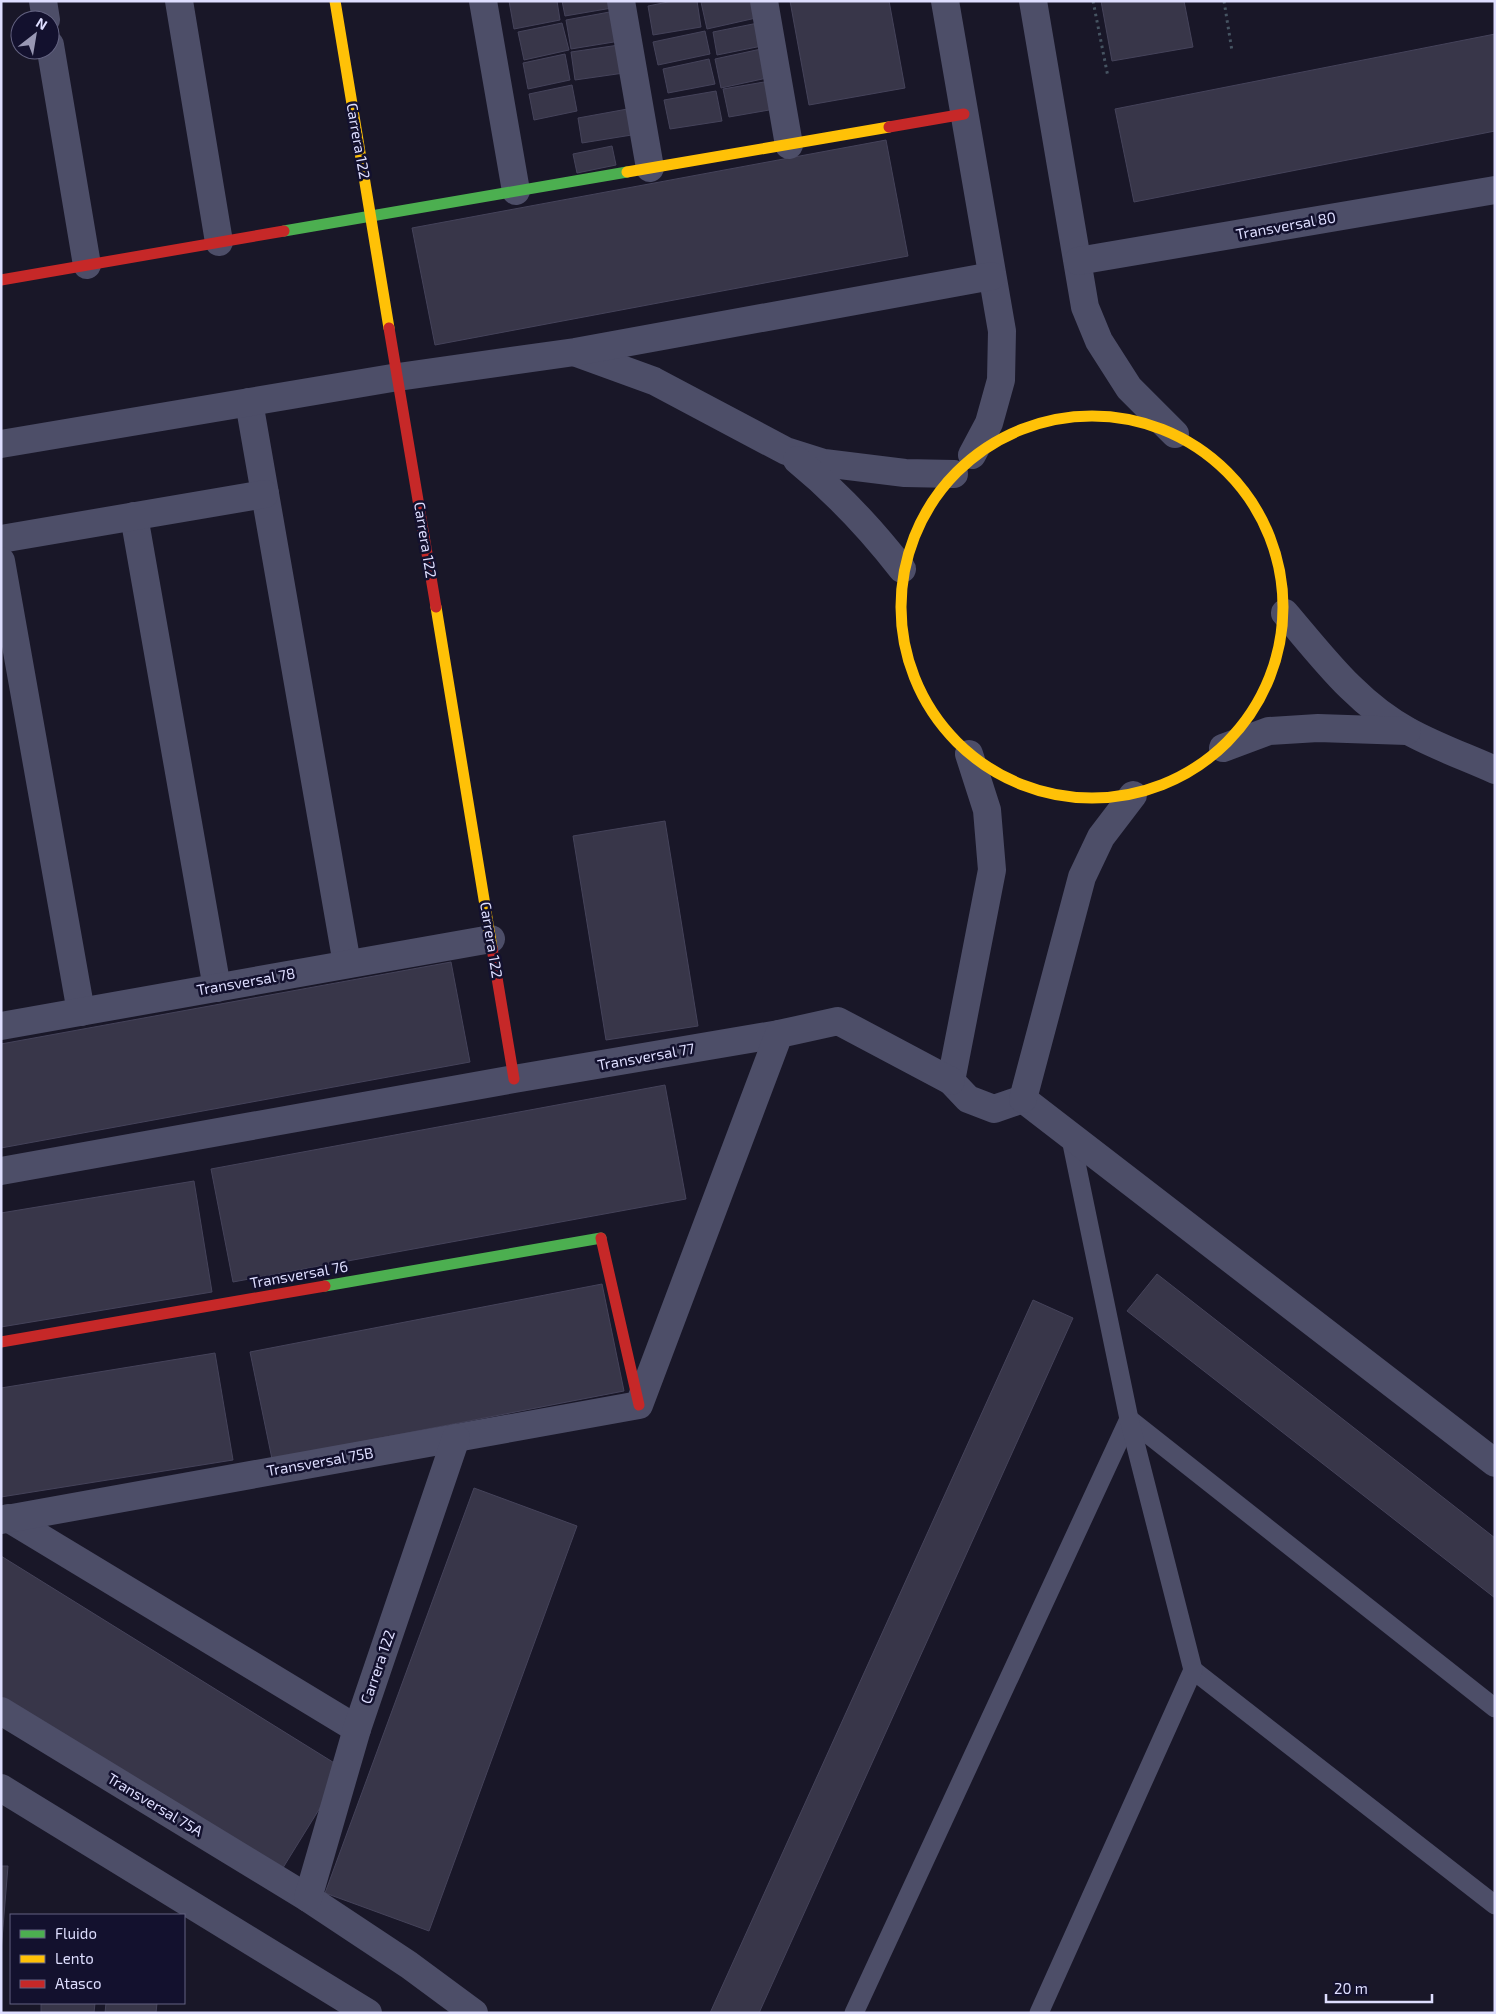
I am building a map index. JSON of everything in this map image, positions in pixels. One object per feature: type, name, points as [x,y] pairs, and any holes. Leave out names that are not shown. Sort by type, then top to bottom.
[{"type":"street","points":[[179,1],[219,242]]},
{"type":"street","name":"Carrera 122","points":[[335,1],[514,1079]]},
{"type":"street","points":[[483,1],[516,191]]},
{"type":"street","points":[[621,1],[650,168]]},
{"type":"street","points":[[764,1],[789,145]]},
{"type":"street","points":[[575,352],[654,381],[786,451],[824,463],[862,469],[905,473],[963,464],[1026,424],[1088,414],[1150,423],[1175,434],[1205,451],[1248,495],[1276,551],[1285,613],[1276,663],[1255,709],[1223,748],[1181,778],[1132,794],[1089,799],[1046,793],[1006,778],[969,754],[925,702],[901,638],[902,569],[927,506],[963,464],[989,422],[1001,380],[1002,331],[945,1]]},
{"type":"street","points":[[1033,1],[1085,307],[1099,341],[1129,388],[1175,434]]},
{"type":"street","points":[[53,60],[87,266]]},
{"type":"street","points":[[1,280],[964,114]]},
{"type":"street","name":"Transversal 80","points":[[1078,261],[1495,190]]},
{"type":"street","points":[[1,444],[398,377],[575,352],[992,276]]},
{"type":"street","points":[[249,402],[347,964]]},
{"type":"street","points":[[786,451],[824,482],[876,536],[902,569]]},
{"type":"street","points":[[1,539],[264,494]]},
{"type":"street","points":[[134,516],[217,988]]},
{"type":"street","points":[[1,561],[81,1012]]},
{"type":"street","points":[[1285,613],[1329,664],[1366,702],[1407,731],[1495,770]]},
{"type":"street","points":[[1223,748],[1269,731],[1318,728],[1407,731]]},
{"type":"street","points":[[951,1081],[992,870],[987,810],[969,754]]},
{"type":"street","points":[[1132,794],[1101,837],[1082,877],[1024,1099],[1495,1463]]},
{"type":"street","name":"Transversal 78","points":[[1,1026],[490,939]]},
{"type":"street","name":"Transversal 77","points":[[1,1171],[514,1079],[779,1034],[838,1021],[951,1081],[968,1098],[994,1109],[1024,1099]]},
{"type":"street","points":[[639,1405],[779,1034]]},
{"type":"street","name":"Transversal 76","points":[[1,1342],[602,1238],[639,1405]]},
{"type":"street","name":"Transversal 75B","points":[[5,1519],[639,1405]]},
{"type":"street","name":"Carrera 122","points":[[308,1898],[357,1729],[456,1438]]},
{"type":"street","points":[[5,1519],[357,1729]]},
{"type":"street","name":"Transversal 75A","points":[[1,1711],[308,1898],[409,1965],[474,2013]]},
{"type":"street","points":[[1,1788],[368,2013]]},
{"type":"lane","points":[[1070,1134],[1129,1419],[1193,1670],[1495,1905]]},
{"type":"lane","points":[[1129,1419],[1495,1708]]},
{"type":"lane","points":[[854,2013],[1129,1419]]},
{"type":"lane","points":[[1039,2013],[1193,1670]]},
{"type":"path","points":[[1093,1],[1108,77]]},
{"type":"path","points":[[1224,1],[1232,51]]},
{"type":"building","points":[[509,1],[557,1],[560,20],[514,29]]},
{"type":"building","points":[[562,1],[611,1],[612,8],[565,16]]},
{"type":"building","points":[[673,1],[697,1],[701,27],[653,35],[648,6]]},
{"type":"building","points":[[751,1],[756,18],[707,29],[701,2]]},
{"type":"building","points":[[790,1],[889,1],[905,88],[809,105]]},
{"type":"building","points":[[1101,1],[1184,1],[1193,47],[1112,61]]},
{"type":"building","points":[[615,11],[620,41],[571,49],[566,20]]},
{"type":"building","points":[[562,23],[569,50],[524,60],[518,32]]},
{"type":"building","points":[[758,23],[762,46],[717,55],[713,32]]},
{"type":"building","points":[[705,31],[710,54],[658,65],[653,42]]},
{"type":"building","points":[[1495,34],[1495,131],[1134,202],[1115,109]]},
{"type":"building","points":[[619,45],[624,73],[575,80],[571,52]]},
{"type":"building","points":[[761,49],[767,78],[721,88],[715,59]]},
{"type":"building","points":[[565,54],[570,80],[528,89],[523,63]]},
{"type":"building","points":[[709,59],[715,84],[668,93],[663,69]]},
{"type":"building","points":[[770,81],[775,109],[729,117],[723,89]]},
{"type":"building","points":[[572,85],[577,111],[534,120],[529,94]]},
{"type":"building","points":[[716,91],[722,121],[670,129],[664,100]]},
{"type":"building","points":[[633,108],[638,134],[582,143],[578,118]]},
{"type":"building","points":[[886,140],[908,256],[435,345],[412,228]]},
{"type":"building","points":[[612,146],[616,165],[577,173],[573,154]]},
{"type":"building","points":[[665,821],[698,1026],[606,1040],[573,836]]},
{"type":"building","points":[[451,962],[470,1062],[1,1148],[1,1044]]},
{"type":"building","points":[[665,1085],[686,1199],[233,1282],[211,1169]]},
{"type":"building","points":[[194,1181],[212,1292],[1,1327],[1,1213]]},
{"type":"building","points":[[1157,1274],[1495,1538],[1495,1598],[1127,1311]]},
{"type":"building","points":[[602,1284],[624,1391],[272,1459],[250,1352]]},
{"type":"building","points":[[1033,1300],[1073,1318],[759,2013],[710,2013]]},
{"type":"building","points":[[215,1353],[233,1460],[1,1497],[1,1388]]},
{"type":"building","points":[[474,1488],[577,1526],[429,1931],[325,1893]]},
{"type":"building","points":[[1,1556],[344,1769],[281,1871],[1,1698]]},
{"type":"building","points":[[1,1866],[8,1866],[1,1952]]},
{"type":"building","points":[[41,2004],[95,2004],[94,2013],[41,2013]]},
{"type":"building","points":[[106,2004],[157,2004],[156,2013],[105,2013]]},
{"type":"traffic: fast","points":[[284,231],[627,172]]},
{"type":"traffic: fast","points":[[325,1286],[601,1238]]},
{"type":"traffic: slow","points":[[335,1],[389,328]]},
{"type":"traffic: slow","points":[[627,172],[889,127]]},
{"type":"traffic: slow","points":[[1092,416],[1129,419],[1165,430],[1198,448],[1227,472],[1251,501],[1269,534],[1280,570],[1283,607],[1280,644],[1269,680],[1251,713],[1227,742],[1198,766],[1165,784],[1129,795],[1092,798],[1055,795],[1019,784],[986,766],[957,742],[933,713],[915,680],[904,644],[901,607],[904,570],[915,534],[933,501],[957,472],[986,448],[1019,430],[1055,419],[1092,416]]},
{"type":"traffic: slow","points":[[436,607],[492,948]]},
{"type":"traffic: jam","points":[[889,127],[964,114]]},
{"type":"traffic: jam","points":[[1,280],[284,231]]},
{"type":"traffic: jam","points":[[389,328],[436,607]]},
{"type":"traffic: jam","points":[[492,948],[514,1079]]},
{"type":"traffic: jam","points":[[601,1238],[639,1405]]},
{"type":"traffic: jam","points":[[1,1342],[325,1286]]}]
